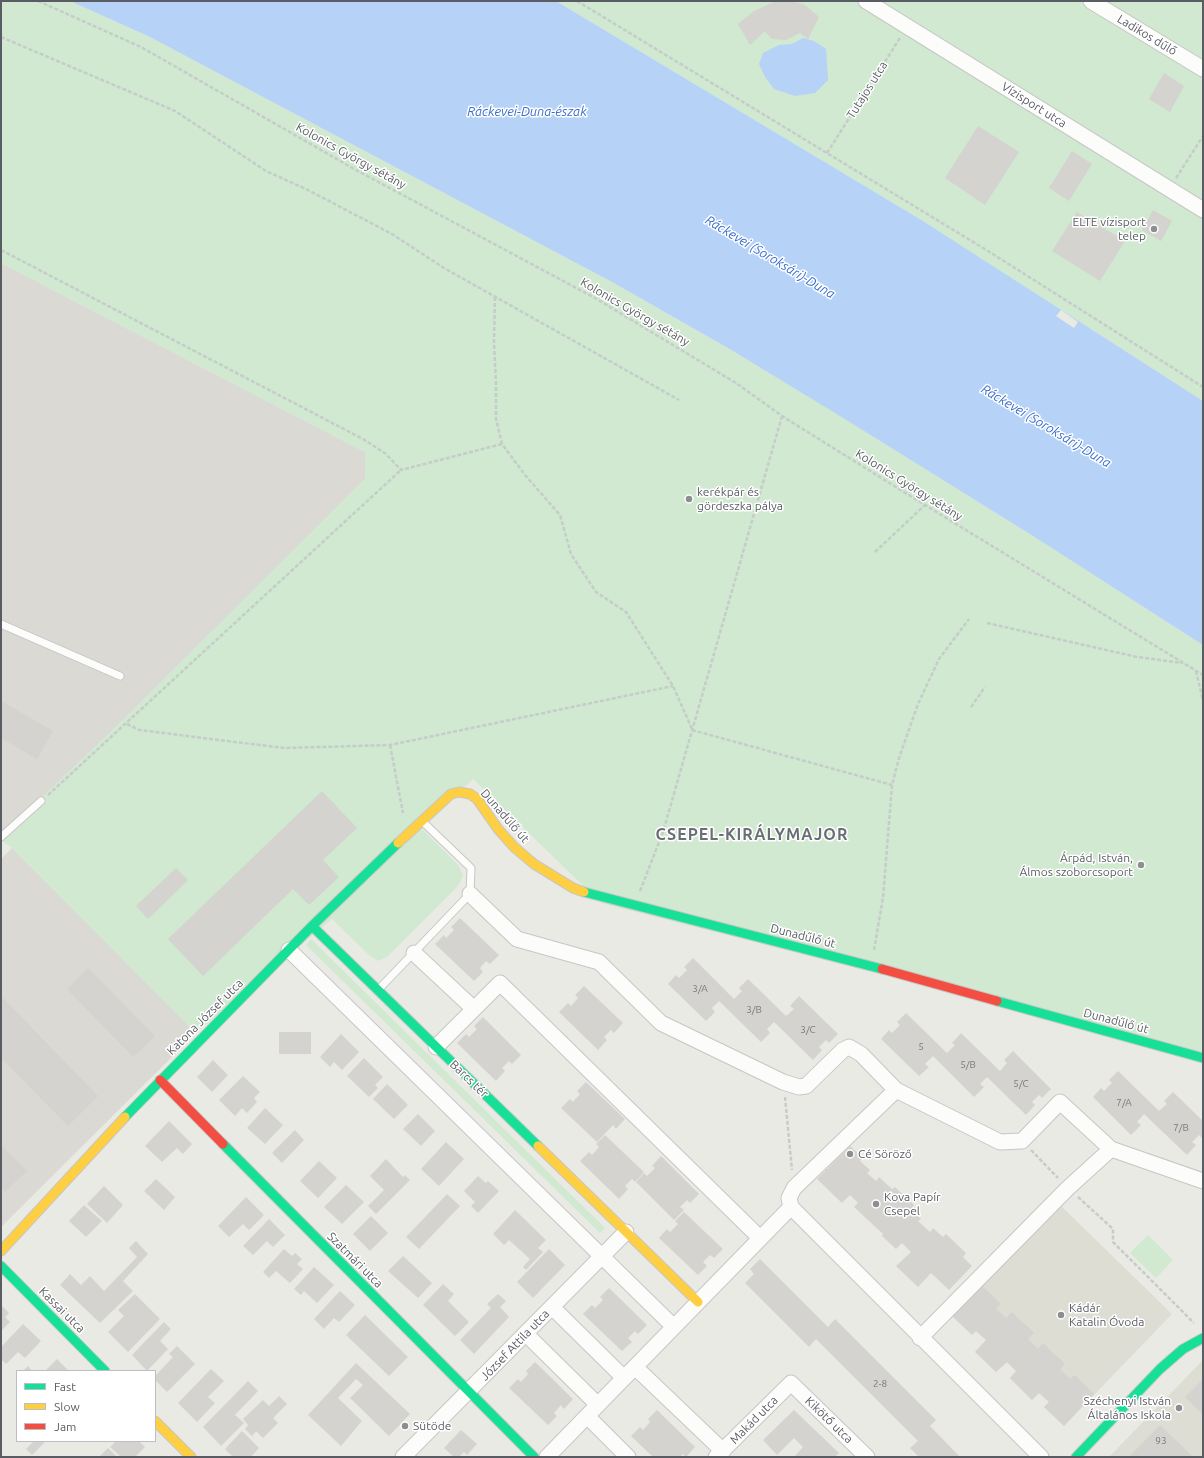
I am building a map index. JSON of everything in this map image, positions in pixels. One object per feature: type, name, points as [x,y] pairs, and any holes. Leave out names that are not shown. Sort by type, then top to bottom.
[{"type":"street","name":"Ladikos dűlő","points":[[1091,1],[1203,69]]},
{"type":"street","name":"Vízisport utca","points":[[868,2],[1203,210]]},
{"type":"street","name":"Dunadűlő út","points":[[434,808],[451,794],[459,792],[470,794],[477,799],[498,829],[514,847],[534,864],[593,896],[871,966],[1203,1058]]},
{"type":"street","name":"Katona József utca","points":[[1,1251],[160,1080],[312,926],[434,808]]},
{"type":"street","points":[[470,894],[516,939],[599,962],[661,1023],[783,1082],[799,1087],[806,1086],[843,1050],[849,1047],[861,1054],[896,1090],[1000,1142],[1022,1141],[1060,1102],[1111,1149],[1203,1181]]},
{"type":"street","name":"Barcs tér","points":[[312,926],[698,1302]]},
{"type":"street","points":[[289,950],[674,1328]]},
{"type":"street","points":[[414,953],[474,1009]]},
{"type":"street","points":[[436,1046],[500,983],[760,1238]]},
{"type":"street","name":"Szatmári utca","points":[[160,1080],[534,1457]]},
{"type":"street","points":[[896,1090],[794,1188],[790,1198],[791,1207],[920,1338],[1041,1457]]},
{"type":"street","points":[[920,1338],[1068,1188],[1111,1149]]},
{"type":"street","points":[[547,1457],[791,1207]]},
{"type":"street","name":"József Attila utca","points":[[403,1457],[626,1232]]},
{"type":"street","name":"Kassai utca","points":[[1,1266],[104,1370]]},
{"type":"street","points":[[552,1307],[624,1378]]},
{"type":"street","points":[[526,1334],[598,1405]]},
{"type":"street","points":[[1076,1457],[1160,1369],[1184,1349],[1203,1338]]},
{"type":"street","points":[[635,1367],[720,1454]]},
{"type":"street","name":"Makád utca","points":[[720,1454],[791,1383]]},
{"type":"street","name":"Kikötő utca","points":[[791,1383],[867,1457]]},
{"type":"street","points":[[587,1416],[628,1457]]},
{"type":"street","points":[[156,1422],[191,1457]]},
{"type":"lane","points":[[1,624],[120,676]]},
{"type":"lane","points":[[1,837],[41,801]]},
{"type":"lane","points":[[378,990],[470,894],[471,868],[421,820]]},
{"type":"path","name":"Kolonics György sétány","points":[[38,1],[141,47],[356,170],[595,298],[736,383],[782,416],[1203,675]]},
{"type":"path","points":[[577,1],[988,250],[1203,386]]},
{"type":"path","name":"Tutajos utca","points":[[827,153],[907,27]]},
{"type":"path","points":[[1,37],[175,111],[266,171],[308,190],[392,234],[444,268],[679,400]]},
{"type":"path","points":[[1169,188],[1203,136]]},
{"type":"path","points":[[1,250],[363,439],[386,454],[401,470]]},
{"type":"path","points":[[495,297],[494,342],[496,419],[502,444],[525,475],[560,515],[571,554],[596,592],[626,612],[673,686],[692,730]]},
{"type":"path","points":[[635,906],[663,832],[782,416]]},
{"type":"path","points":[[41,801],[127,724],[401,470],[502,444]]},
{"type":"path","points":[[875,552],[925,505]]},
{"type":"path","points":[[871,966],[883,898],[892,785],[899,758],[918,704],[939,659],[969,620]]},
{"type":"path","points":[[987,623],[1137,657],[1184,663]]},
{"type":"path","points":[[1196,670],[1203,701]]},
{"type":"path","points":[[127,724],[139,730],[284,748],[390,745],[673,686]]},
{"type":"path","points":[[971,707],[986,686]]},
{"type":"path","points":[[692,730],[892,785]]},
{"type":"path","points":[[390,745],[403,807],[405,836]]},
{"type":"path","points":[[783,1082],[794,1188]]},
{"type":"path","points":[[1022,1141],[1068,1188],[1113,1229],[1113,1242],[1196,1325],[1191,1329]]},
{"type":"shaded area","points":[[1,263],[365,452],[365,479],[124,719],[1,837]]},
{"type":"shaded area","points":[[12,848],[196,1033],[1,1227],[1,859]]},
{"type":"shaded area","name":"Kádár Katalin Óvoda","points":[[1059,1204],[1172,1314],[1064,1426],[1044,1407],[1049,1402],[1039,1393],[1032,1400],[1010,1378],[1016,1371],[1007,1362],[996,1372],[975,1352],[986,1340],[976,1331],[972,1335],[951,1315]]},
{"type":"shaded area","name":"Széchenyi István Általános Iskola","points":[[1203,1360],[1203,1457],[1109,1457]]},
{"type":"green space","points":[[1,1],[70,1],[150,37],[612,282],[728,348],[848,421],[1033,536],[1203,645],[1203,1056],[601,903],[473,779],[421,828],[458,865],[463,875],[459,885],[387,957],[378,961],[369,955],[332,919],[196,1033],[12,848],[1,840],[1,837],[124,719],[365,479],[365,452],[1,263]]},
{"type":"green space","points":[[556,1],[1203,1],[1203,401],[923,221]]},
{"type":"green space","points":[[311,939],[605,1228],[600,1233],[306,945]]},
{"type":"green space","points":[[1148,1235],[1173,1260],[1156,1278],[1130,1253]]},
{"type":"water","name":"Ráckevei-Duna-észak","points":[[70,1],[556,1],[923,221],[1203,401],[1203,645],[1033,536],[848,421],[728,348],[612,282],[150,37]]},
{"type":"water","points":[[803,38],[814,41],[826,49],[828,80],[815,93],[795,96],[774,89],[765,77],[759,64],[763,53],[779,45],[792,44]]},
{"type":"pier","points":[[1061,310],[1078,322],[1074,328],[1056,316]]},
{"type":"building","points":[[776,1],[792,1],[805,5],[819,17],[808,39],[800,33],[786,40],[772,39],[765,31],[750,45],[738,24],[754,11]]},
{"type":"building","points":[[1164,73],[1184,86],[1170,112],[1149,99]]},
{"type":"building","points":[[978,126],[1019,152],[985,205],[945,178]]},
{"type":"building","points":[[1072,151],[1092,164],[1069,201],[1049,188]]},
{"type":"building","points":[[1153,210],[1172,221],[1161,241],[1142,230]]},
{"type":"building","points":[[1077,212],[1125,241],[1100,281],[1052,251]]},
{"type":"building","points":[[1,701],[53,731],[37,759],[1,738]]},
{"type":"building","points":[[322,791],[357,828],[323,860],[339,877],[309,905],[293,889],[203,976],[168,939]]},
{"type":"building","points":[[176,868],[188,880],[148,919],[136,906]]},
{"type":"building","points":[[460,918],[499,955],[490,964],[486,961],[480,968],[483,972],[474,981],[435,944],[444,935],[446,938],[454,930],[451,927]]},
{"type":"building","points":[[693,958],[734,999],[742,991],[739,988],[748,979],[786,1016],[794,1009],[790,1006],[799,996],[838,1034],[829,1043],[826,1040],[819,1047],[822,1050],[813,1060],[774,1022],[767,1029],[770,1033],[761,1042],[719,1001],[712,1008],[715,1012],[706,1021],[668,984],[676,975],[679,978],[687,970],[684,967]]},
{"type":"building","points":[[88,968],[155,1036],[133,1057],[67,989]]},
{"type":"building","points":[[584,986],[623,1023],[614,1033],[611,1030],[604,1037],[607,1040],[598,1050],[559,1012],[568,1003],[571,1006],[578,998],[575,995]]},
{"type":"building","points":[[1,996],[98,1096],[68,1126],[1,1058]]},
{"type":"building","points":[[906,1013],[947,1053],[955,1045],[952,1043],[961,1033],[1000,1071],[1007,1063],[1004,1060],[1013,1051],[1051,1089],[1042,1098],[1039,1095],[1032,1102],[1035,1105],[1026,1115],[987,1077],[980,1084],[984,1087],[974,1097],[933,1056],[925,1064],[929,1067],[919,1076],[881,1039],[889,1030],[892,1033],[900,1025],[897,1022]]},
{"type":"building","points":[[483,1017],[521,1055],[512,1064],[509,1061],[502,1068],[505,1071],[496,1081],[457,1043],[466,1034],[469,1037],[477,1029],[474,1026]]},
{"type":"building","points":[[279,1032],[311,1032],[311,1054],[279,1054]]},
{"type":"building","points":[[341,1034],[359,1052],[342,1070],[334,1062],[330,1067],[320,1057]]},
{"type":"building","points":[[364,1058],[383,1077],[375,1085],[378,1088],[369,1097],[347,1076]]},
{"type":"building","points":[[213,1060],[228,1075],[212,1092],[197,1077]]},
{"type":"building","points":[[1118,1071],[1159,1111],[1167,1104],[1164,1101],[1173,1092],[1203,1121],[1203,1139],[1199,1135],[1192,1142],[1196,1145],[1187,1155],[1144,1114],[1137,1122],[1141,1125],[1131,1135],[1093,1097],[1101,1088],[1104,1091],[1112,1083],[1109,1080]]},
{"type":"building","points":[[243,1076],[260,1092],[254,1098],[257,1102],[247,1113],[242,1108],[235,1116],[219,1100]]},
{"type":"building","points":[[586,1082],[625,1119],[616,1129],[613,1125],[597,1142],[561,1108],[570,1099],[573,1102],[580,1094],[577,1091]]},
{"type":"building","points":[[387,1084],[408,1105],[394,1119],[373,1099]]},
{"type":"building","points":[[265,1108],[283,1125],[265,1144],[247,1128]]},
{"type":"building","points":[[418,1114],[435,1131],[421,1146],[403,1129]]},
{"type":"building","points":[[169,1121],[192,1144],[183,1154],[177,1148],[162,1162],[145,1146]]},
{"type":"building","points":[[295,1130],[304,1140],[282,1163],[272,1153]]},
{"type":"building","points":[[605,1135],[644,1172],[635,1182],[632,1179],[625,1186],[628,1189],[619,1199],[580,1161],[589,1152],[592,1155],[599,1147],[596,1144]]},
{"type":"building","points":[[446,1142],[464,1159],[439,1186],[421,1169]]},
{"type":"building","points":[[1,1145],[27,1171],[5,1192],[1,1188]]},
{"type":"building","points":[[850,1146],[863,1158],[860,1161],[870,1170],[867,1173],[876,1181],[879,1177],[892,1189],[895,1187],[914,1205],[911,1209],[921,1219],[918,1221],[930,1232],[933,1228],[943,1237],[946,1234],[966,1253],[963,1257],[972,1266],[949,1290],[931,1273],[918,1287],[896,1266],[911,1252],[902,1243],[896,1249],[882,1236],[883,1234],[854,1207],[858,1203],[850,1195],[842,1203],[817,1179]]},
{"type":"building","points":[[661,1156],[699,1194],[690,1203],[687,1200],[680,1207],[684,1210],[674,1220],[636,1182],[644,1173],[647,1176],[655,1168],[652,1166]]},
{"type":"building","points":[[386,1159],[403,1177],[405,1175],[410,1180],[376,1214],[368,1206],[384,1190],[370,1176]]},
{"type":"building","points":[[319,1161],[337,1178],[318,1198],[300,1181]]},
{"type":"building","points":[[478,1176],[486,1183],[488,1181],[499,1191],[478,1213],[471,1206],[475,1202],[464,1191]]},
{"type":"building","points":[[156,1179],[175,1197],[164,1210],[144,1191]]},
{"type":"building","points":[[346,1185],[364,1202],[342,1224],[324,1207]]},
{"type":"building","points":[[104,1186],[123,1205],[107,1223],[87,1204]]},
{"type":"building","points":[[447,1194],[460,1206],[419,1249],[406,1237]]},
{"type":"building","points":[[246,1197],[264,1215],[249,1230],[243,1224],[229,1237],[218,1226]]},
{"type":"building","points":[[84,1205],[102,1221],[86,1237],[69,1221]]},
{"type":"building","points":[[515,1210],[546,1240],[538,1248],[543,1252],[526,1270],[523,1267],[530,1259],[509,1240],[504,1245],[493,1234]]},
{"type":"building","points":[[684,1212],[723,1249],[714,1258],[710,1255],[703,1262],[707,1266],[698,1275],[659,1238],[667,1229],[670,1232],[678,1224],[675,1221]]},
{"type":"building","points":[[371,1216],[388,1233],[370,1251],[353,1234]]},
{"type":"building","points":[[269,1219],[285,1235],[273,1247],[267,1241],[253,1255],[243,1246]]},
{"type":"building","points":[[136,1241],[148,1254],[123,1281],[133,1291],[100,1323],[60,1285],[70,1274],[81,1285],[90,1276],[104,1291],[137,1257],[129,1248]]},
{"type":"building","points":[[284,1249],[292,1256],[295,1253],[302,1259],[297,1264],[303,1269],[290,1283],[276,1271],[269,1278],[263,1272]]},
{"type":"building","points":[[549,1249],[565,1265],[533,1298],[517,1282]]},
{"type":"building","points":[[403,1256],[432,1283],[418,1298],[388,1271]]},
{"type":"building","points":[[760,1259],[828,1327],[835,1319],[936,1420],[930,1426],[960,1457],[919,1457],[910,1448],[918,1441],[816,1339],[809,1347],[745,1283],[754,1274],[750,1269]]},
{"type":"building","points":[[314,1267],[334,1285],[317,1303],[304,1291],[301,1295],[294,1289]]},
{"type":"building","points":[[443,1284],[454,1294],[448,1301],[469,1322],[455,1336],[423,1305]]},
{"type":"building","points":[[981,1285],[1001,1304],[996,1309],[1006,1318],[1012,1312],[1034,1333],[1028,1339],[1038,1349],[1043,1343],[1065,1364],[1060,1369],[1070,1379],[1075,1375],[1094,1394],[1064,1426],[1044,1407],[1049,1402],[1039,1393],[1032,1400],[1010,1378],[1016,1371],[1007,1362],[996,1372],[975,1352],[986,1340],[976,1331],[972,1335],[951,1315]]},
{"type":"building","points":[[609,1288],[647,1325],[638,1334],[635,1331],[628,1338],[632,1342],[622,1351],[583,1314],[592,1305],[595,1308],[603,1300],[600,1297]]},
{"type":"building","points":[[340,1291],[355,1305],[339,1322],[334,1318],[324,1329],[314,1319]]},
{"type":"building","points":[[135,1294],[160,1319],[128,1352],[108,1332],[124,1316],[118,1310]]},
{"type":"building","points":[[498,1294],[506,1301],[500,1307],[509,1317],[474,1354],[460,1340],[491,1308],[487,1304]]},
{"type":"building","points":[[1,1305],[9,1313],[5,1317],[10,1322],[1,1331]]},
{"type":"building","points":[[365,1315],[408,1357],[389,1376],[346,1335]]},
{"type":"building","points":[[164,1322],[171,1329],[160,1341],[168,1349],[148,1370],[146,1370],[132,1355]]},
{"type":"building","points":[[23,1324],[41,1341],[25,1358],[18,1352],[6,1364],[1,1359],[1,1347]]},
{"type":"building","points":[[177,1346],[195,1364],[167,1392],[156,1381],[156,1375],[173,1357],[169,1354]]},
{"type":"building","points":[[57,1359],[68,1370],[46,1370]]},
{"type":"building","points":[[535,1362],[573,1399],[564,1409],[561,1405],[554,1413],[557,1416],[548,1425],[509,1388],[518,1379],[521,1382],[528,1374],[526,1371]]},
{"type":"building","points":[[356,1363],[410,1414],[389,1436],[350,1398],[363,1385],[356,1379],[338,1398],[362,1421],[341,1446],[308,1415]]},
{"type":"building","points":[[28,1366],[31,1370],[24,1370]]},
{"type":"building","points":[[211,1369],[224,1381],[208,1397],[215,1403],[197,1422],[178,1403]]},
{"type":"building","points":[[1203,1379],[1203,1415],[1185,1397]]},
{"type":"building","points":[[248,1381],[258,1391],[235,1415],[244,1423],[221,1446],[203,1427]]},
{"type":"building","points":[[279,1396],[287,1404],[273,1418],[278,1423],[263,1438],[256,1431],[252,1436],[245,1429],[248,1425],[243,1419],[263,1400],[269,1406]]},
{"type":"building","points":[[657,1410],[695,1447],[686,1457],[683,1454],[680,1457],[653,1457],[631,1436],[640,1427],[643,1430],[650,1422],[648,1419]]},
{"type":"building","points":[[794,1410],[839,1453],[835,1457],[794,1457],[803,1447],[794,1438],[777,1455],[763,1440]]},
{"type":"building","points":[[1160,1425],[1193,1457],[1129,1457]]},
{"type":"building","points":[[461,1430],[477,1444],[467,1455],[464,1452],[459,1457],[454,1457],[444,1448]]},
{"type":"building","points":[[242,1431],[259,1448],[251,1457],[233,1457],[225,1449]]},
{"type":"building","points":[[33,1442],[45,1442],[32,1455],[26,1449]]},
{"type":"building","points":[[115,1442],[140,1442],[145,1447],[135,1457],[121,1457],[110,1447]]},
{"type":"building","points":[[108,1448],[117,1457],[99,1457]]},
{"type":"traffic: fast","points":[[125,1117],[312,926],[398,843]]},
{"type":"traffic: fast","points":[[584,892],[882,969]]},
{"type":"traffic: fast","points":[[312,926],[538,1146]]},
{"type":"traffic: fast","points":[[997,1001],[1203,1058]]},
{"type":"traffic: fast","points":[[223,1144],[534,1457]]},
{"type":"traffic: fast","points":[[1,1266],[104,1370]]},
{"type":"traffic: fast","points":[[1076,1457],[1160,1369],[1183,1349],[1203,1338]]},
{"type":"traffic: slow","points":[[398,843],[451,794],[459,792],[470,794],[477,799],[498,829],[514,847],[534,864],[573,888],[584,892]]},
{"type":"traffic: slow","points":[[1,1251],[125,1117]]},
{"type":"traffic: slow","points":[[538,1146],[698,1302]]},
{"type":"traffic: slow","points":[[156,1422],[191,1457]]},
{"type":"traffic: jam","points":[[882,969],[997,1001]]},
{"type":"traffic: jam","points":[[160,1080],[223,1144]]},
{"type":"place","name":"ELTE vízisport telep","points":[[1154,229]]},
{"type":"place","name":"kerékpár és gördeszka pálya","points":[[689,499]]},
{"type":"place","name":"Árpád, István, Álmos szoborcsoport","points":[[1141,865]]},
{"type":"place","name":"Cé Söröző","points":[[850,1154]]},
{"type":"place","name":"Kova Papír Csepel","points":[[876,1204]]},
{"type":"place","name":"Kádár Katalin Óvoda","points":[[1061,1315]]},
{"type":"place","name":"Széchenyi István Általános Iskola","points":[[1179,1408]]},
{"type":"place","name":"Sütöde","points":[[405,1426]]},
{"type":"district","name":"CSEPEL-KIRÁLYMAJOR","points":[[752,835]]},
{"type":"water label","name":"Ráckevei (Soroksári)-Duna","points":[[770,257]]},
{"type":"water label","name":"Ráckevei (Soroksári)-Duna","points":[[1046,426]]}]
